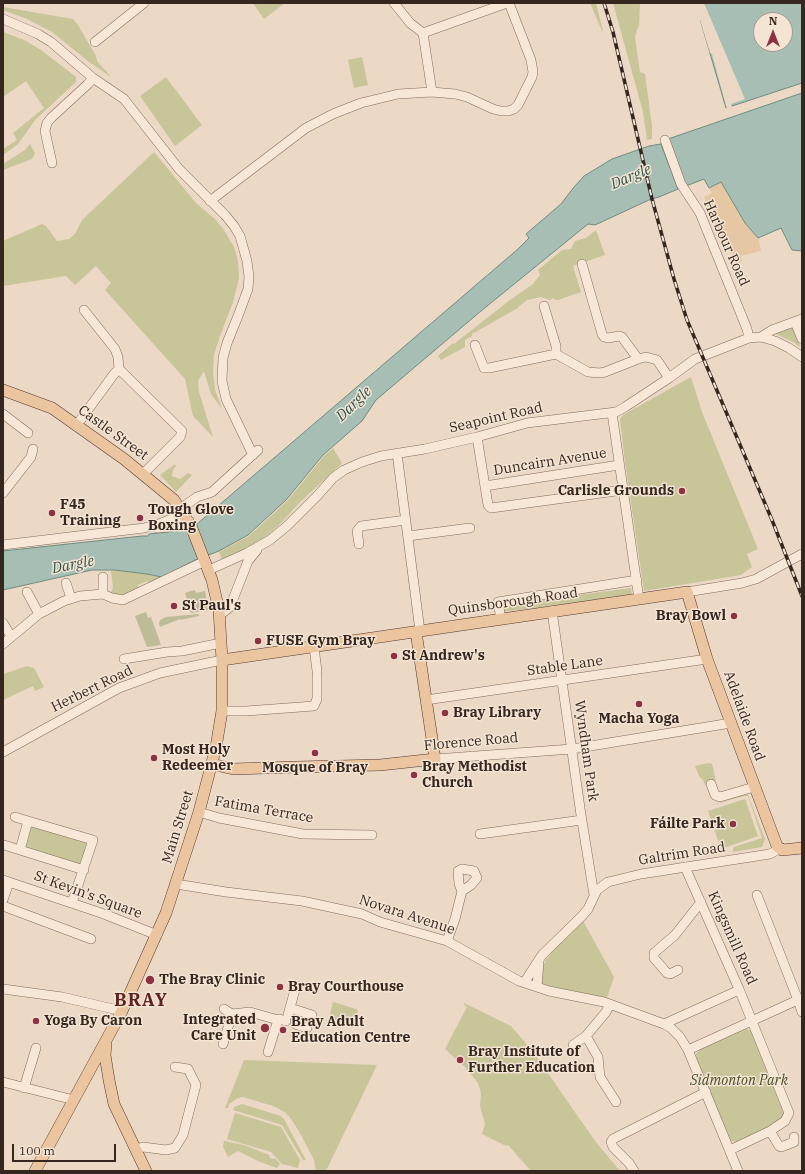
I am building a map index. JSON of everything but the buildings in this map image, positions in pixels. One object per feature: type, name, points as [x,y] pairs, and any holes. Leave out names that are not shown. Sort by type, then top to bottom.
[{"type":"main road","name":"Castle Street","points":[[3,390],[52,408],[68,418],[76,426],[143,474],[171,497],[187,518],[206,563]]},
{"type":"main road","name":"Main Street","points":[[35,1171],[106,1043],[157,935],[176,884],[199,812],[217,742],[222,710],[220,615],[217,595],[206,563]]},
{"type":"main road","name":"Quinsborough Road","points":[[222,660],[687,592]]},
{"type":"main road","name":"Adelaide Road","points":[[687,592],[707,659],[754,787],[779,849]]},
{"type":"main road","points":[[418,631],[435,759]]},
{"type":"main road","name":"Florence Road","points":[[212,764],[233,769],[380,765],[435,759]]},
{"type":"main road","points":[[779,849],[785,850],[802,848]]},
{"type":"main road","points":[[106,1043],[110,1088],[116,1109],[146,1171]]},
{"type":"main road","points":[[86,1078],[94,1076],[100,1077],[110,1088]]},
{"type":"street","points":[[95,42],[144,3]]},
{"type":"street","points":[[394,3],[410,23],[423,33],[432,92]]},
{"type":"street","points":[[210,201],[306,128],[333,114],[361,103],[378,98],[410,93],[432,92],[455,94],[493,109],[508,111],[514,109],[518,105],[533,72],[531,60],[508,3],[423,33]]},
{"type":"street","points":[[3,19],[38,34],[62,51],[93,78],[124,99],[178,169],[225,215],[234,226],[242,242],[247,260],[249,277],[248,289],[227,343],[223,358],[222,381],[226,398],[256,452],[212,492],[197,497],[187,518],[144,528],[3,545]]},
{"type":"street","points":[[52,163],[45,131],[47,123],[93,78]]},
{"type":"street","name":"Harbour Road","points":[[665,140],[681,184],[700,213],[749,338]]},
{"type":"street","points":[[582,264],[602,334],[604,337],[608,338],[619,336],[622,337],[638,359]]},
{"type":"street","points":[[544,306],[556,346],[556,354]]},
{"type":"street","points":[[84,310],[115,349],[118,358],[119,370],[182,430],[180,437],[143,474]]},
{"type":"street","points":[[761,337],[772,330],[799,321],[802,339]]},
{"type":"street","name":"Seapoint Road","points":[[103,594],[120,600],[127,598],[206,563],[230,561],[258,547],[270,540],[287,526],[338,474],[370,459],[425,449],[477,437],[527,423],[612,413],[626,407],[695,359],[749,338],[761,337],[782,344],[802,357]]},
{"type":"street","points":[[475,345],[484,368],[556,354],[588,372],[594,373],[605,372],[646,357],[657,360],[669,378]]},
{"type":"street","points":[[76,426],[114,374],[119,370]]},
{"type":"street","points":[[612,413],[640,599]]},
{"type":"street","points":[[3,414],[28,433]]},
{"type":"street","points":[[477,437],[488,505],[492,509],[623,490]]},
{"type":"street","points":[[3,492],[31,457],[33,450]]},
{"type":"street","points":[[397,453],[418,631]]},
{"type":"street","name":"Duncairn Avenue","points":[[485,486],[619,465]]},
{"type":"street","points":[[359,544],[357,531],[361,526],[406,520]]},
{"type":"street","points":[[408,536],[470,528]]},
{"type":"street","points":[[220,615],[230,607],[248,561],[258,547]]},
{"type":"street","name":"Quinsborough Road","points":[[687,592],[742,583],[756,579],[802,554]]},
{"type":"street","points":[[3,644],[39,614],[57,604],[71,598],[103,594],[103,578]]},
{"type":"street","points":[[501,619],[498,602],[637,580]]},
{"type":"street","points":[[66,583],[71,598]]},
{"type":"street","points":[[27,592],[39,614]]},
{"type":"street","name":"Wyndham Park","points":[[552,612],[594,895]]},
{"type":"street","points":[[3,623],[11,636]]},
{"type":"street","points":[[124,659],[167,652],[182,652],[221,643]]},
{"type":"street","points":[[222,710],[246,711],[314,706],[317,699],[317,673],[314,647]]},
{"type":"street","name":"Stable Lane","points":[[426,700],[707,659]]},
{"type":"street","name":"Herbert Road","points":[[3,752],[118,688],[160,673],[222,660]]},
{"type":"street","name":"Florence Road","points":[[435,759],[572,748],[731,723]]},
{"type":"street","points":[[711,784],[715,795],[720,797],[754,787]]},
{"type":"street","name":"Fatima Terrace","points":[[199,812],[219,818],[303,834],[372,835]]},
{"type":"street","points":[[15,817],[93,840],[72,903]]},
{"type":"street","points":[[480,834],[582,820]]},
{"type":"street","points":[[20,850],[28,821]]},
{"type":"street","points":[[4,845],[84,870]]},
{"type":"street","name":"Galtrim Road","points":[[594,895],[602,886],[618,879],[770,854],[779,849]]},
{"type":"street","name":"Kingsmill Road","points":[[685,867],[740,990],[789,1113],[785,1121],[770,1131],[730,1150]]},
{"type":"street","name":"St Kevin's Square","points":[[3,900],[6,881],[104,914],[157,935]]},
{"type":"street","name":"Novara Avenue","points":[[176,884],[226,892],[302,901],[362,914],[380,922],[447,941],[524,983],[610,1004],[664,1024],[671,1028],[680,1037],[688,1050],[738,1171]]},
{"type":"street","points":[[447,941],[455,919],[462,890]]},
{"type":"street","points":[[537,987],[539,962],[542,955],[588,909],[594,895]]},
{"type":"street","points":[[757,895],[800,999],[802,1012]]},
{"type":"street","points":[[678,970],[670,974],[667,973],[654,958],[654,953],[675,935],[701,902]]},
{"type":"street","points":[[3,906],[91,939]]},
{"type":"street","points":[[524,983],[539,962]]},
{"type":"street","points":[[268,1052],[285,1016],[296,986]]},
{"type":"street","points":[[3,988],[62,997],[122,1011]]},
{"type":"street","points":[[664,1024],[740,990]]},
{"type":"street","points":[[688,1050],[800,999]]},
{"type":"street","points":[[573,1045],[586,1036],[606,1012],[610,1004]]},
{"type":"street","points":[[223,1044],[228,1012],[250,1012],[285,1016],[312,1015]]},
{"type":"street","points":[[295,1024],[307,1028]]},
{"type":"street","points":[[586,1036],[598,1057],[600,1077],[616,1102]]},
{"type":"street","points":[[24,1088],[36,1048]]},
{"type":"street","points":[[136,1149],[143,1147],[166,1150],[175,1148],[183,1135],[196,1085],[188,1069],[175,1067]]},
{"type":"street","points":[[3,1082],[74,1100]]},
{"type":"street","points":[[634,1171],[613,1147],[611,1142],[613,1139],[706,1092]]},
{"type":"street","points":[[770,1131],[781,1147],[794,1142],[794,1137]]},
{"type":"green space","points":[[253,3],[285,3],[264,19]]},
{"type":"green space","points":[[590,3],[596,3],[603,31],[602,31]]},
{"type":"green space","points":[[613,3],[640,3],[639,26],[635,37],[640,72],[645,74],[652,126],[652,139],[647,140],[643,112]]},
{"type":"green space","points":[[3,7],[73,19],[96,56],[97,61],[111,77],[89,62],[52,32],[27,19],[3,10]]},
{"type":"green space","points":[[3,32],[24,40],[41,50],[76,77],[76,82],[35,120],[18,144],[3,155],[3,149],[17,140],[13,133],[44,108],[26,81],[3,97]]},
{"type":"green space","points":[[362,57],[368,85],[354,88],[348,60]]},
{"type":"green space","points":[[166,77],[202,125],[175,146],[140,96]]},
{"type":"green space","points":[[30,144],[35,153],[32,159],[3,170],[3,164],[25,150]]},
{"type":"green space","points":[[154,152],[196,203],[216,220],[224,230],[234,247],[238,261],[239,278],[237,287],[214,355],[213,372],[215,390],[222,409],[211,394],[204,371],[198,381],[199,392],[213,437],[193,416],[185,379],[105,290],[111,283],[96,266],[75,285],[66,276],[3,286],[3,241],[42,224],[46,226],[57,241],[69,239],[75,234],[82,220]]},
{"type":"green space","points":[[596,230],[605,255],[573,266],[581,292],[558,300],[555,300],[554,298],[550,300],[541,297],[527,300],[516,309],[472,334],[472,336],[465,340],[465,347],[441,360],[438,356],[453,343],[454,344],[533,284],[540,275],[538,270],[562,250],[571,249],[575,241],[586,238]]},
{"type":"green space","points":[[791,327],[794,329],[800,347],[774,333]]},
{"type":"green space","name":"Carlisle Grounds","points":[[691,377],[702,412],[758,549],[747,554],[752,567],[741,575],[644,591],[620,419],[623,415]]},
{"type":"green space","points":[[333,448],[342,463],[300,502],[269,534],[257,543],[222,560],[219,552],[249,536],[287,501],[324,456]]},
{"type":"green space","points":[[175,464],[176,466],[173,470],[172,476],[180,479],[188,473],[192,475],[176,492],[160,475]]},
{"type":"green space","points":[[115,570],[162,577],[149,584],[147,581],[138,585],[139,588],[118,596],[111,593],[113,587],[111,571]]},
{"type":"green space","points":[[631,588],[632,595],[503,612],[502,605]]},
{"type":"green space","points":[[27,666],[34,668],[44,687],[35,691],[33,686],[3,700],[3,674]]},
{"type":"green space","points":[[709,763],[712,764],[716,781],[705,785],[695,766]]},
{"type":"green space","points":[[746,794],[748,795],[765,839],[762,847],[733,852],[734,847],[762,838],[748,796],[706,807]]},
{"type":"green space","name":"Fáilte Park","points":[[745,799],[758,836],[721,849],[708,811]]},
{"type":"green space","points":[[31,825],[88,844],[80,866],[24,847]]},
{"type":"green space","points":[[583,921],[614,977],[607,998],[564,991],[541,985],[540,972],[546,960],[563,939]]},
{"type":"green space","points":[[333,1002],[356,1009],[358,1011],[353,1023],[328,1022]]},
{"type":"green space","points":[[464,1003],[511,1026],[534,1053],[595,1141],[620,1171],[531,1171],[508,1145],[506,1146],[482,1134],[485,1124],[480,1106],[481,1093],[478,1083],[466,1068],[445,1049],[467,1007]]},
{"type":"green space","name":"Sidmonton Park","points":[[746,1029],[753,1031],[784,1106],[785,1117],[770,1129],[741,1142],[730,1141],[697,1064],[696,1054],[701,1048]]},
{"type":"green space","points":[[244,1060],[377,1065],[326,1171],[316,1171],[314,1160],[300,1133],[289,1116],[283,1111],[273,1106],[243,1097],[238,1098],[229,1104],[228,1108],[225,1108]]},
{"type":"green space","points":[[242,1104],[281,1116],[306,1160],[303,1160],[282,1125],[233,1110],[234,1107]]},
{"type":"green space","points":[[235,1113],[281,1127],[300,1160],[298,1168],[282,1164],[271,1152],[227,1139]]},
{"type":"green space","points":[[224,1141],[244,1145],[269,1155],[270,1158],[276,1159],[280,1164],[277,1168],[260,1162],[238,1151],[228,1157],[223,1147]]},
{"type":"sand","points":[[721,182],[745,223],[758,238],[761,251],[741,256],[742,261],[738,264],[736,259],[720,239],[704,197],[712,193],[709,188]]},
{"type":"shaded area","points":[[195,590],[196,593],[205,591],[208,610],[191,613],[185,593]]},
{"type":"shaded area","points":[[146,612],[148,618],[151,617],[161,645],[147,647],[135,616]]},
{"type":"shaded area","points":[[199,614],[199,616],[180,619],[160,627],[160,620],[166,617]]},
{"type":"water","points":[[690,3],[802,3],[802,83],[726,108],[700,19]]},
{"type":"water","points":[[802,93],[802,251],[792,250],[781,228],[758,238],[745,223],[721,182],[709,188],[704,179],[686,186],[668,139]]},
{"type":"water","name":"Dargle","points":[[661,144],[678,189],[649,200],[595,225],[588,224],[481,311],[376,400],[362,421],[323,455],[286,500],[248,535],[219,551],[195,560],[162,577],[115,570],[92,570],[3,590],[3,551],[148,536],[149,534],[186,530],[197,524],[518,249],[529,238],[526,234],[561,204],[584,176],[612,159],[649,146]]},
{"type":"pier","points":[[689,3],[704,3],[745,99],[731,104],[732,107],[727,109],[712,54],[710,53],[700,20],[695,21]]},
{"type":"railway","points":[[604,3],[613,32],[652,199],[687,320],[772,520],[802,596]]},
{"type":"place","name":"Carlisle Grounds","points":[[682,491]]},
{"type":"place","name":"F45 Training","points":[[52,513]]},
{"type":"place","name":"Tough Glove Boxing","points":[[140,518]]},
{"type":"place","name":"St Paul's","points":[[174,606]]},
{"type":"place","name":"Bray Bowl","points":[[734,616]]},
{"type":"place","name":"FUSE Gym Bray","points":[[258,641]]},
{"type":"place","name":"St Andrew's","points":[[394,656]]},
{"type":"place","name":"Macha Yoga","points":[[639,704]]},
{"type":"place","name":"Bray Library","points":[[445,713]]},
{"type":"place","name":"Mosque of Bray","points":[[315,753]]},
{"type":"place","name":"Most Holy Redeemer","points":[[154,758]]},
{"type":"place","name":"Bray Methodist Church","points":[[414,775]]},
{"type":"place","name":"Fáilte Park","points":[[733,824]]},
{"type":"place","name":"The Bray Clinic","points":[[150,980]]},
{"type":"place","name":"Bray Courthouse","points":[[280,987]]},
{"type":"place","name":"Yoga By Caron","points":[[36,1021]]},
{"type":"place","name":"Integrated Care Unit","points":[[265,1028]]},
{"type":"place","name":"Bray Adult Education Centre","points":[[283,1030]]},
{"type":"place","name":"Bray Institute of Further Education","points":[[460,1060]]},
{"type":"district","name":"BRAY","points":[[141,1001]]}]
